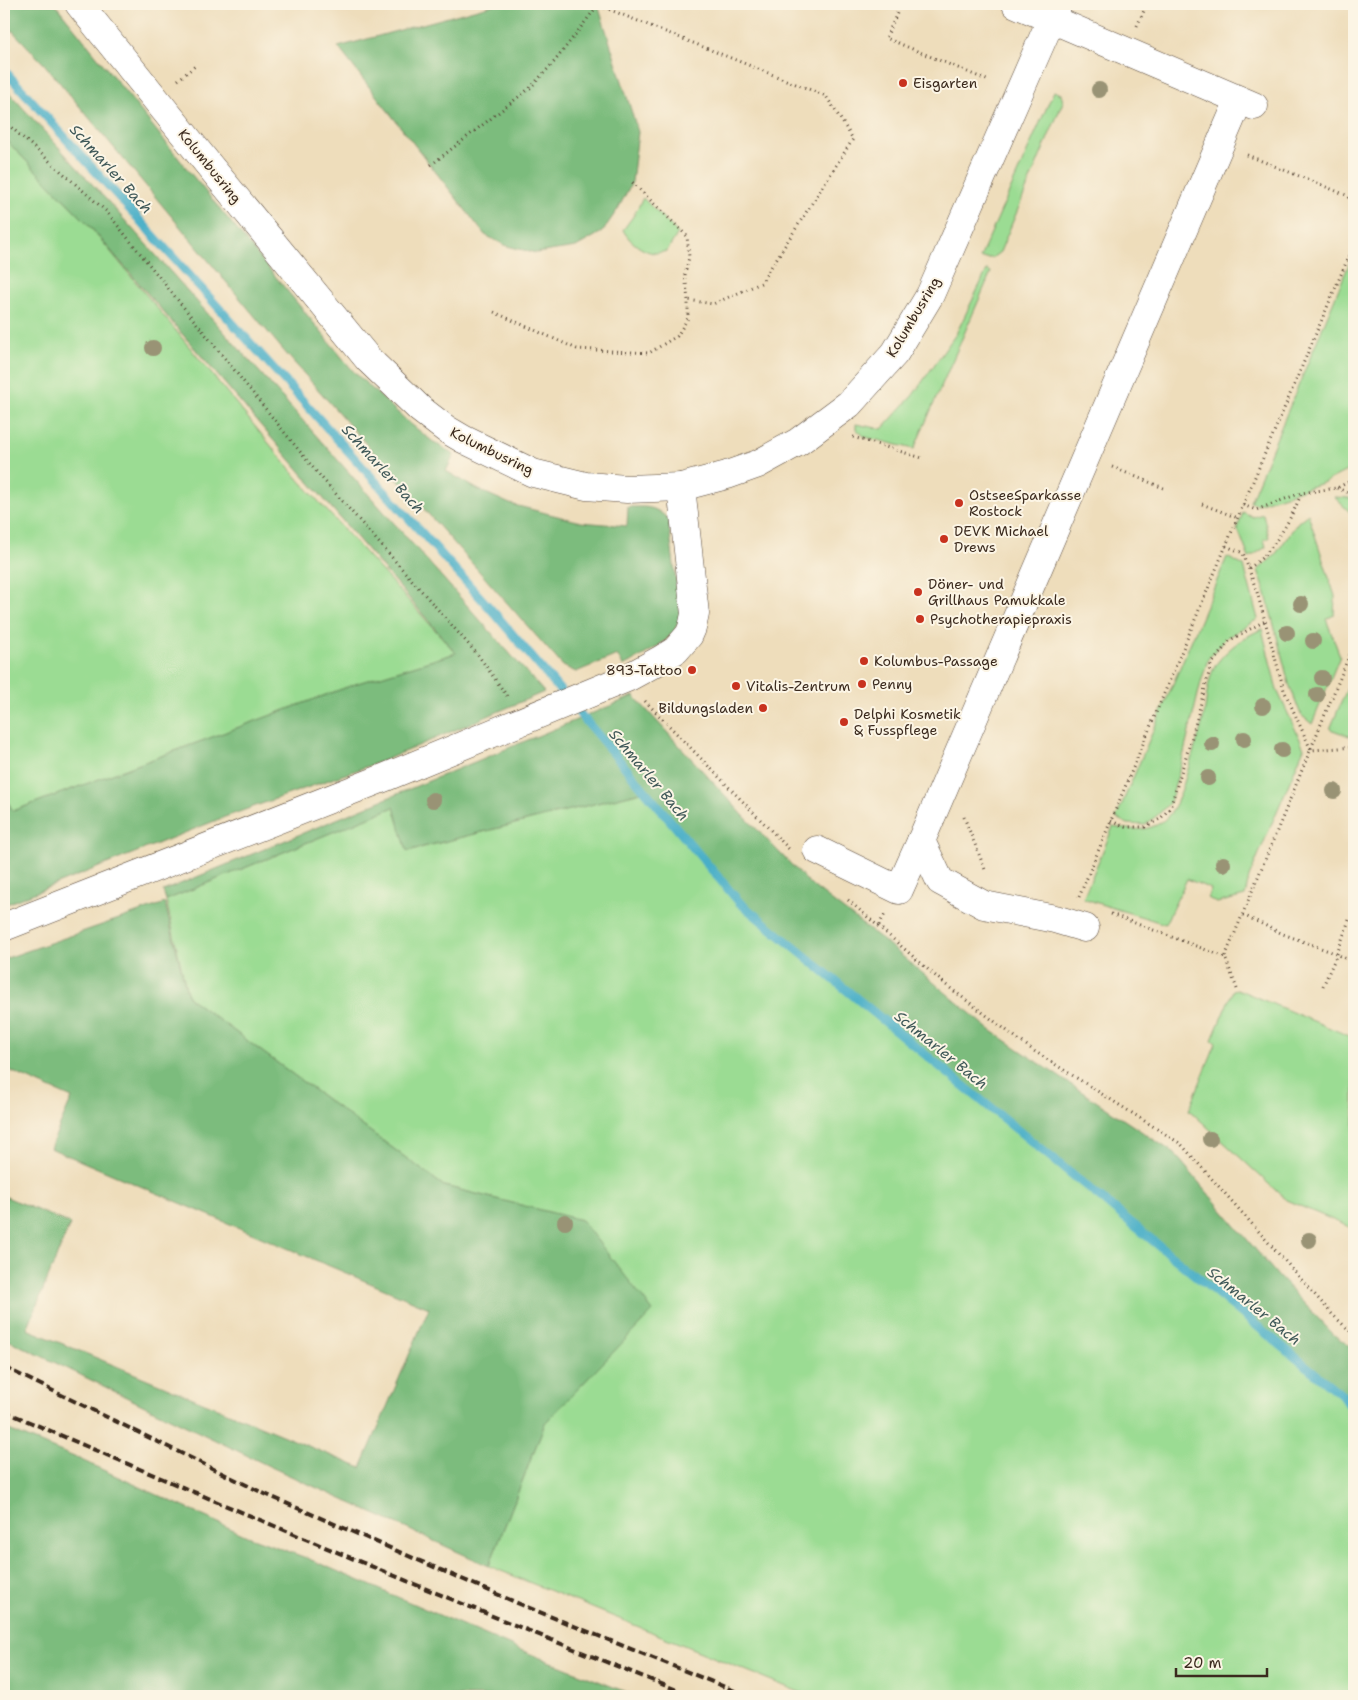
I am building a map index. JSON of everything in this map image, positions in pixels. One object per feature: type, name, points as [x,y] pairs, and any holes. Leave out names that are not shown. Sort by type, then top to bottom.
[{"type":"street","name":"Kolumbusring","points":[[79,4],[369,360],[420,409],[463,440],[533,473],[586,486],[627,489],[681,488],[758,464],[798,442],[849,404],[895,353],[930,295],[1054,12]]},
{"type":"street","points":[[805,852],[899,890],[1220,144],[1246,103],[1054,12],[1016,4]]},
{"type":"street","points":[[4,927],[386,777],[616,682],[676,650],[689,635],[695,614],[681,488]]},
{"type":"street","points":[[921,841],[940,881],[984,905],[1055,919],[1086,921]]},
{"type":"path","points":[[900,4],[886,38],[988,81]]},
{"type":"path","points":[[431,165],[530,88],[555,61],[598,5],[826,96],[853,139],[761,283],[713,304],[688,300]]},
{"type":"path","points":[[174,84],[195,66]]},
{"type":"path","points":[[4,121],[106,211],[314,469],[478,655],[528,718]]},
{"type":"path","points":[[1220,144],[1346,195],[1354,202]]},
{"type":"path","points":[[494,312],[577,349],[649,353],[677,336],[688,318],[685,275],[689,256],[687,236],[632,182]]},
{"type":"path","points":[[1225,957],[1086,921],[1111,821],[1242,505],[1354,244]]},
{"type":"path","points":[[834,415],[847,436],[922,458]]},
{"type":"path","points":[[1086,456],[1166,488]]},
{"type":"path","points":[[1242,505],[1256,510],[1302,493],[1337,488],[1354,479]]},
{"type":"path","points":[[1337,488],[1354,495]]},
{"type":"path","points":[[1249,568],[1258,563],[1272,546],[1294,512],[1302,493]]},
{"type":"path","points":[[1202,504],[1238,518]]},
{"type":"path","points":[[1226,546],[1243,552],[1284,690],[1311,750]]},
{"type":"path","points":[[1111,821],[1125,827],[1146,827],[1160,819],[1170,808],[1192,737],[1211,665],[1230,640],[1265,621]]},
{"type":"path","points":[[1237,989],[1225,957],[1354,644]]},
{"type":"path","points":[[641,696],[805,852]]},
{"type":"path","points":[[1311,750],[1354,747]]},
{"type":"path","points":[[962,813],[987,874]]},
{"type":"path","points":[[844,896],[946,985],[1034,1051],[1181,1144],[1332,1314],[1354,1335]]},
{"type":"path","points":[[1243,914],[1282,934],[1337,954],[1354,963]]},
{"type":"path","points":[[1323,986],[1350,917]]},
{"type":"green space","points":[[4,4],[55,4],[192,175],[354,372],[407,421],[432,441],[454,455],[446,471],[477,489],[510,504],[581,522],[627,526],[628,507],[645,507],[663,514],[668,519],[680,611],[679,621],[669,637],[654,649],[623,666],[617,655],[576,672],[563,666],[283,350],[45,65],[4,22]]},
{"type":"green space","points":[[496,4],[598,5],[638,132],[632,182],[618,209],[602,232],[576,247],[536,253],[507,246],[485,235],[338,47]]},
{"type":"green space","points":[[4,87],[544,692],[385,760],[222,818],[4,905],[4,795],[13,811],[358,683],[456,653],[87,223],[4,138]]},
{"type":"green space","points":[[1054,91],[1061,94],[1063,102],[1000,252],[992,258],[980,258]]},
{"type":"green space","points":[[4,138],[87,223],[300,481],[456,653],[358,683],[13,811],[4,795]]},
{"type":"green space","points":[[643,198],[678,233],[667,251],[655,253],[645,251],[632,242],[623,230]]},
{"type":"green space","points":[[1354,252],[1354,467],[1325,482],[1261,503],[1250,502]]},
{"type":"green space","points":[[987,270],[991,272],[914,449],[865,437],[856,429],[856,424],[882,429],[913,395],[956,334]]},
{"type":"green space","points":[[1334,497],[1354,500],[1354,516]]},
{"type":"green space","points":[[1243,512],[1253,517],[1263,514],[1269,538],[1264,539],[1266,547],[1249,558],[1237,530]]},
{"type":"green space","points":[[1308,514],[1335,596],[1334,615],[1326,619],[1340,656],[1312,724],[1301,715],[1289,684],[1258,570],[1275,555],[1298,522]]},
{"type":"green space","points":[[1227,557],[1244,566],[1258,619],[1226,638],[1208,659],[1170,802],[1145,825],[1128,824],[1116,818]]},
{"type":"green space","points":[[1262,629],[1277,690],[1304,748],[1249,877],[1245,896],[1217,903],[1208,898],[1211,889],[1187,879],[1165,924],[1083,898],[1113,827],[1146,828],[1158,824],[1167,818],[1174,808],[1201,728],[1209,681],[1214,669],[1232,647]]},
{"type":"green space","points":[[1354,672],[1354,736],[1349,736],[1330,729]]},
{"type":"green space","points":[[634,696],[742,814],[810,884],[889,945],[989,1029],[1174,1153],[1278,1276],[1334,1335],[1354,1349],[1354,1412],[1344,1397],[740,903],[645,791],[407,851],[394,807],[166,900],[163,891]]},
{"type":"green space","points":[[645,791],[740,903],[1344,1397],[1354,1412],[1354,1696],[809,1696],[489,1566],[545,1423],[652,1311],[581,1220],[444,1186],[188,997],[166,900],[394,807],[408,851]]},
{"type":"green space","points":[[165,903],[188,997],[444,1186],[581,1220],[653,1311],[545,1423],[489,1566],[271,1467],[4,1338],[4,1196],[70,1224],[27,1329],[361,1468],[429,1308],[50,1148],[72,1098],[4,1068],[4,959]]},
{"type":"green space","points":[[1237,989],[1354,1038],[1354,1229],[1286,1200],[1189,1110],[1216,1043],[1212,1040],[1233,990]]},
{"type":"green space","points":[[4,1428],[79,1459],[247,1536],[309,1559],[518,1649],[636,1696],[4,1696]]},
{"type":"waterway","name":"Schmarler Bach","points":[[4,70],[497,616],[740,903],[1344,1397],[1354,1412]]},
{"type":"railway","points":[[4,1367],[265,1494],[522,1605],[747,1696]]},
{"type":"railway","points":[[4,1411],[347,1556],[692,1696]]},
{"type":"place","name":"Eisgarten","points":[[903,83]]},
{"type":"place","name":"OstseeSparkasse Rostock","points":[[959,503]]},
{"type":"place","name":"DEVK Michael Drews","points":[[944,539]]},
{"type":"place","name":"Döner- und Grillhaus Pamukkale","points":[[918,592]]},
{"type":"place","name":"Psychotherapiepraxis","points":[[920,619]]},
{"type":"place","name":"Kolumbus-Passage","points":[[864,661]]},
{"type":"place","name":"893-Tattoo","points":[[692,670]]},
{"type":"place","name":"Penny","points":[[862,684]]},
{"type":"place","name":"Vitalis-Zentrum","points":[[736,686]]},
{"type":"place","name":"Bildungsladen","points":[[763,708]]},
{"type":"place","name":"Delphi Kosmetik & Fusspflege","points":[[844,722]]}]
